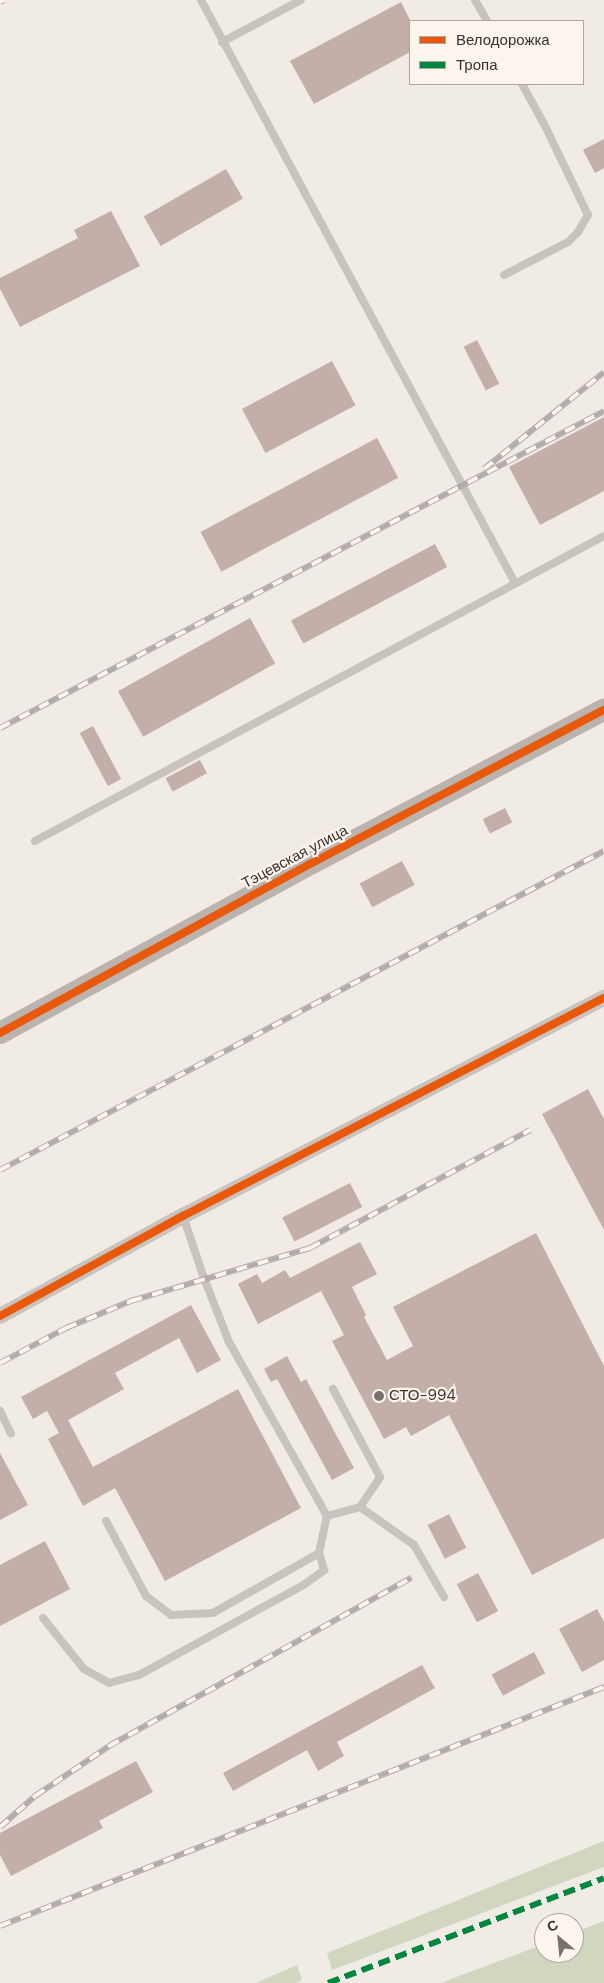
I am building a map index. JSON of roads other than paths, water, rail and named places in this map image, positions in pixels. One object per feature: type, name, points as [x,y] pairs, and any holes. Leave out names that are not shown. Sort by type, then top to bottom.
[{"type":"street","name":"Тэцевская улица","points":[[0,1033],[312,863],[604,710]]},
{"type":"street","points":[[0,1316],[183,1216],[604,998]]},
{"type":"lane","points":[[201,0],[515,584]]},
{"type":"lane","points":[[222,42],[301,0]]},
{"type":"lane","points":[[475,0],[486,20]]},
{"type":"lane","points":[[504,275],[568,242],[578,232],[588,215],[545,126],[523,85]]},
{"type":"lane","points":[[35,841],[604,536]]},
{"type":"lane","points":[[43,1618],[84,1669],[109,1683],[139,1675],[305,1584],[324,1570],[319,1553],[327,1516],[229,1342],[204,1278],[183,1216]]},
{"type":"lane","points":[[327,1516],[360,1507],[380,1477],[333,1389]]},
{"type":"lane","points":[[0,1411],[12,1434]]},
{"type":"lane","points":[[360,1507],[414,1545],[444,1596]]},
{"type":"lane","points":[[106,1522],[146,1596],[171,1615],[213,1613],[319,1553]]},
{"type":"railway","points":[[0,2],[4,0]]},
{"type":"railway","points":[[484,469],[604,372]]},
{"type":"railway","points":[[0,728],[604,411]]},
{"type":"railway","points":[[0,1170],[604,851]]},
{"type":"railway","points":[[0,1363],[66,1328],[131,1301],[310,1248],[530,1130]]},
{"type":"railway","points":[[0,1827],[35,1796],[109,1746],[411,1578]]},
{"type":"railway","points":[[0,1926],[604,1687]]},
{"type":"place","name":"СТО-994","points":[[379,1396]]}]
